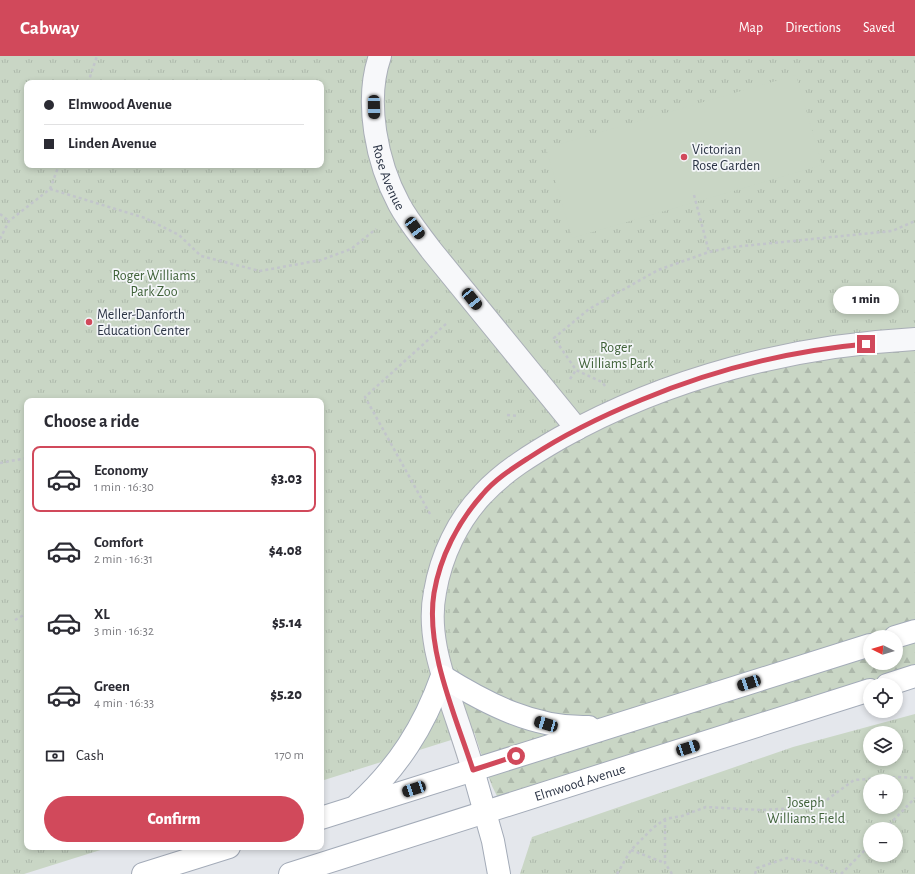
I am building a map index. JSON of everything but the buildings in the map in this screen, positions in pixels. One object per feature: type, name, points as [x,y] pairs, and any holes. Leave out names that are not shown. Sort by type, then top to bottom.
[{"type":"main road","points":[[903,635],[915,631]]},
{"type":"main road","points":[[324,817],[863,647]]},
{"type":"main road","points":[[354,807],[383,779],[407,748],[422,724],[442,676],[489,703],[530,719],[580,728],[613,726]]},
{"type":"main road","points":[[903,680],[915,676]]},
{"type":"main road","name":"Elmwood Avenue","points":[[290,874],[863,692]]},
{"type":"main road","points":[[473,770],[485,812],[499,874]]},
{"type":"main road","points":[[143,874],[219,850]]},
{"type":"street","name":"Rose Avenue","points":[[380,56],[375,78],[373,98],[376,133],[384,169],[400,205],[431,250],[577,429]]},
{"type":"street","points":[[473,770],[442,676],[436,650],[433,630],[434,593],[445,553],[455,533],[468,512],[498,479],[546,446],[577,429],[617,410],[672,387],[714,373],[806,351],[915,339]]},
{"type":"path","points":[[89,80],[98,56]]},
{"type":"path","points":[[0,239],[9,221],[50,189],[57,168]]},
{"type":"path","points":[[50,189],[145,218],[179,235],[201,256],[260,271],[321,260],[351,249],[376,230]]},
{"type":"path","points":[[694,195],[709,252]]},
{"type":"path","points":[[0,214],[9,221]]},
{"type":"path","points":[[606,388],[602,382],[576,370],[554,338],[589,309],[658,270],[709,252],[733,247],[892,232],[915,221]]},
{"type":"path","points":[[430,514],[365,396],[448,322]]},
{"type":"path","points":[[569,381],[576,370]]},
{"type":"path","points":[[507,415],[519,416]]},
{"type":"path","points":[[0,463],[24,459]]},
{"type":"path","points":[[15,620],[24,615]]},
{"type":"path","points":[[617,874],[631,850],[653,828],[665,820],[682,816],[706,807],[761,810],[817,807],[854,780],[898,777],[915,778]]},
{"type":"path","points":[[892,822],[915,798]]},
{"type":"path","points":[[665,820],[665,862],[672,874]]},
{"type":"path","points":[[631,850],[665,862]]},
{"type":"path","points":[[842,874],[863,852]]},
{"type":"path","points":[[755,874],[757,868],[787,858],[818,863],[838,874]]},
{"type":"green space","name":"Roger Williams Park","points":[[0,56],[915,56],[915,592],[867,609],[324,780],[324,398],[24,398],[24,850],[100,850],[24,874],[0,874]]},
{"type":"green space","name":"Victorian Rose Garden","points":[[796,75],[822,165],[572,238],[546,148]]},
{"type":"green space","points":[[915,331],[915,670],[890,678],[863,678],[863,687],[500,802],[492,786],[476,738],[453,655],[450,624],[450,580],[458,555],[479,509],[588,418]]},
{"type":"green space","name":"Joseph Williams Field","points":[[915,714],[915,874],[520,874],[532,837],[793,747],[863,728],[863,766],[903,766],[903,726],[871,726]]},
{"type":"place","name":"Victorian Rose Garden","points":[[684,157]]},
{"type":"place","name":"Meller-Danforth Education Center","points":[[89,322]]},
{"type":"route","points":[[516,756],[473,770],[442,676],[433,630],[434,593],[445,553],[468,512],[483,494],[498,479],[546,446],[617,410],[672,387],[714,373],[760,361],[806,351],[866,344]]},
{"type":"park label","name":"Roger Williams Park Zoo","points":[[154,284]]}]
